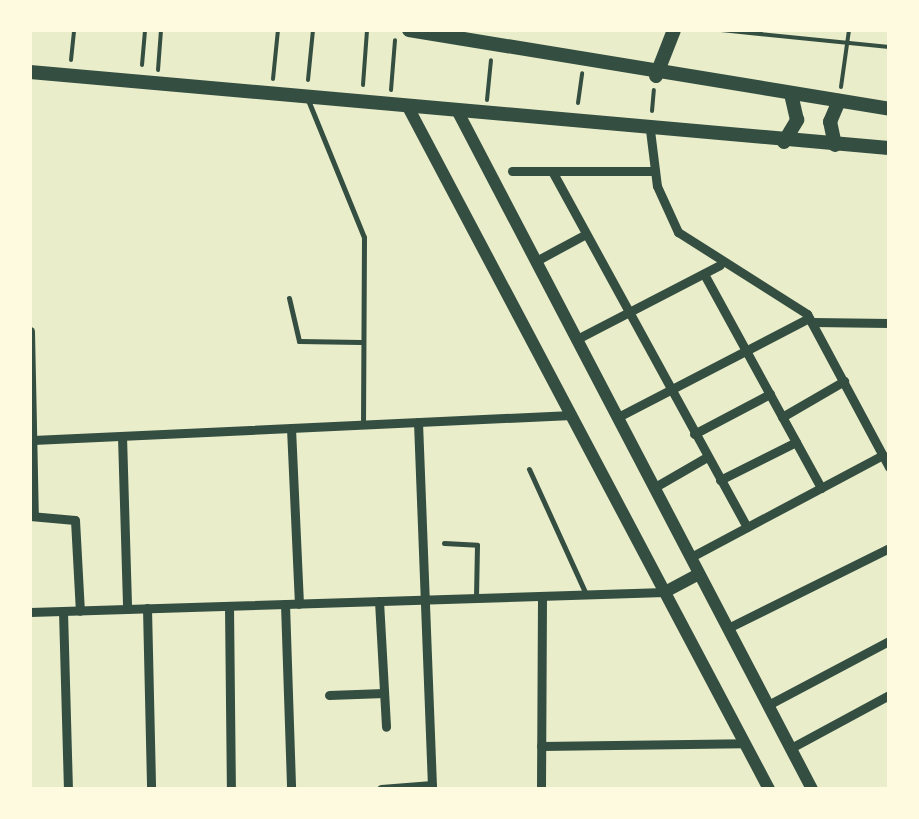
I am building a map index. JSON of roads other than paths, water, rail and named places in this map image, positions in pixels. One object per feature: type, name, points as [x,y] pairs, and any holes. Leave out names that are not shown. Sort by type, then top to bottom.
[{"type":"main road","points":[[409,30],[656,76],[889,108]]},
{"type":"main road","points":[[656,76],[674,30]]},
{"type":"main road","points":[[30,72],[784,142],[889,148]]},
{"type":"main road","points":[[784,142],[797,120],[791,94]]},
{"type":"main road","points":[[835,145],[830,122],[839,101]]},
{"type":"main road","points":[[408,107],[770,789]]},
{"type":"main road","points":[[458,112],[812,789]]},
{"type":"main road","points":[[665,592],[699,574]]},
{"type":"street","points":[[650,130],[655,172],[678,232],[720,266],[811,320],[889,324]]},
{"type":"street","points":[[512,171],[655,172]]},
{"type":"street","points":[[552,171],[624,314],[747,527]]},
{"type":"street","points":[[536,261],[584,235]]},
{"type":"street","points":[[577,339],[720,266]]},
{"type":"street","points":[[704,274],[821,488]]},
{"type":"street","points":[[618,417],[811,320]]},
{"type":"street","points":[[811,320],[889,467]]},
{"type":"street","points":[[30,331],[32,516],[75,520],[80,610]]},
{"type":"street","points":[[782,416],[844,381]]},
{"type":"street","points":[[694,434],[770,394]]},
{"type":"street","points":[[32,440],[571,415]]},
{"type":"street","points":[[381,789],[432,787],[418,422]]},
{"type":"street","points":[[290,428],[298,604]]},
{"type":"street","points":[[122,436],[127,609]]},
{"type":"street","points":[[720,480],[796,442]]},
{"type":"street","points":[[691,556],[883,456]]},
{"type":"street","points":[[654,487],[707,457]]},
{"type":"street","points":[[728,628],[889,548]]},
{"type":"street","points":[[30,612],[665,592]]},
{"type":"street","points":[[541,789],[542,596]]},
{"type":"street","points":[[379,601],[386,727]]},
{"type":"street","points":[[286,604],[291,789]]},
{"type":"street","points":[[229,606],[231,789]]},
{"type":"street","points":[[147,608],[151,789]]},
{"type":"street","points":[[63,611],[68,789]]},
{"type":"street","points":[[768,704],[889,641]]},
{"type":"street","points":[[329,695],[384,693]]},
{"type":"street","points":[[791,748],[889,695]]},
{"type":"street","points":[[541,746],[744,742]]},
{"type":"lane","points":[[306,97],[364,237],[363,424]]},
{"type":"lane","points":[[289,298],[299,341],[361,342]]},
{"type":"lane","points":[[529,470],[586,595]]},
{"type":"lane","points":[[444,544],[476,545],[476,598]]}]
